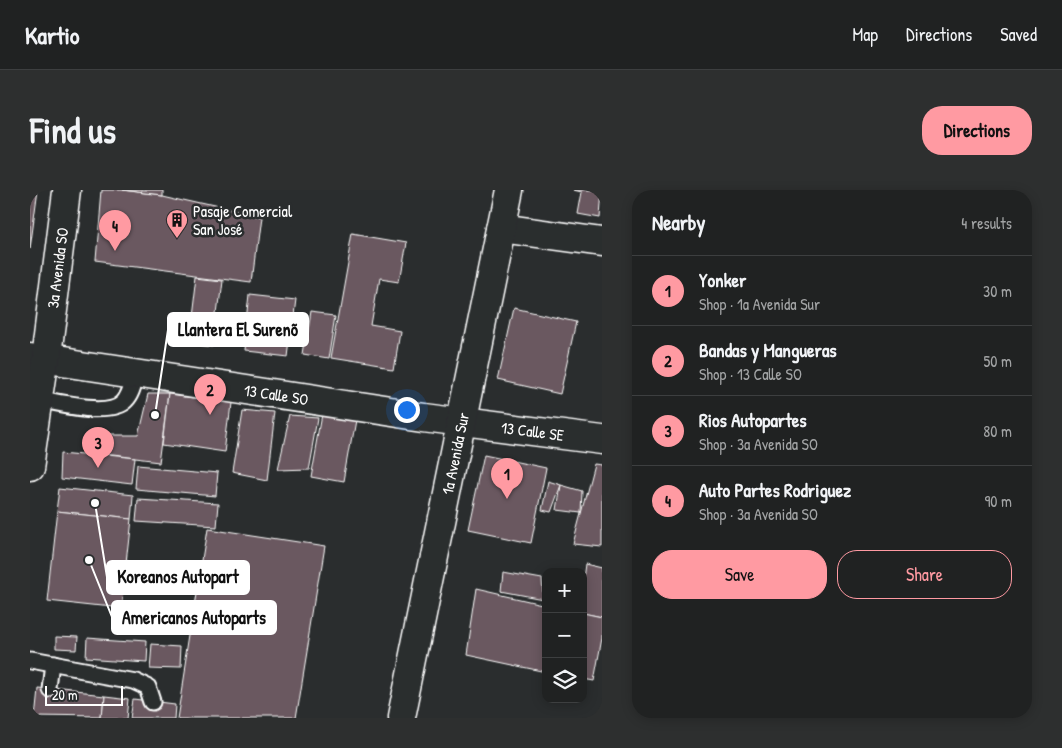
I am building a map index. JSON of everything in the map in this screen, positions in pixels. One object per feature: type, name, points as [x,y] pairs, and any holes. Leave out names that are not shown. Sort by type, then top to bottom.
[{"type":"street","name":"3a Avenida SO","points":[[30,466],[40,400],[38,358],[67,190]]},
{"type":"street","name":"1a Avenida Sur","points":[[401,718],[509,190]]},
{"type":"street","points":[[501,228],[602,242]]},
{"type":"street","name":"13 Calle SO","points":[[38,358],[462,422]]},
{"type":"street","name":"13 Calle SE","points":[[462,422],[602,440]]},
{"type":"lane","points":[[40,400],[99,409],[119,406],[126,400],[136,373]]},
{"type":"lane","points":[[30,661],[133,680],[148,687],[153,702]]},
{"type":"lane","points":[[50,690],[52,665]]},
{"type":"building","points":[[30,190],[38,190],[30,249]]},
{"type":"building","name":"Pasaje Comercial San José","points":[[101,190],[122,190],[162,195],[259,217],[251,282],[95,262]]},
{"type":"building","points":[[122,190],[162,190],[162,195]]},
{"type":"building","points":[[573,190],[602,190],[600,218],[578,214],[582,192]]},
{"type":"building","points":[[353,234],[406,243],[399,282],[379,279],[371,326],[400,331],[394,368],[331,358]]},
{"type":"building","points":[[197,276],[222,279],[214,345],[189,342]]},
{"type":"building","points":[[250,295],[295,300],[288,356],[244,351]]},
{"type":"building","points":[[514,308],[576,322],[560,394],[498,380]]},
{"type":"building","points":[[312,312],[336,315],[329,359],[305,355]]},
{"type":"building","points":[[148,394],[170,394],[161,462],[101,455],[105,436],[138,436]]},
{"type":"building","points":[[170,394],[231,402],[225,452],[164,443]]},
{"type":"building","points":[[242,410],[275,413],[267,480],[232,473]]},
{"type":"building","points":[[322,414],[355,420],[344,482],[311,476]]},
{"type":"building","points":[[290,416],[318,418],[309,468],[278,469]]},
{"type":"building","points":[[63,452],[135,459],[132,485],[62,477]]},
{"type":"building","points":[[484,455],[546,468],[531,543],[468,530]]},
{"type":"building","points":[[594,464],[602,465],[602,547],[573,544]]},
{"type":"building","points":[[138,466],[217,473],[215,496],[136,489]]},
{"type":"building","points":[[548,481],[561,485],[551,512],[542,510]]},
{"type":"building","points":[[561,485],[582,491],[581,513],[557,510]]},
{"type":"building","points":[[60,487],[133,495],[131,519],[57,511]]},
{"type":"building","points":[[138,498],[218,503],[216,526],[136,521]]},
{"type":"building","points":[[57,511],[131,519],[121,609],[47,601]]},
{"type":"building","points":[[207,528],[324,546],[296,718],[177,718]]},
{"type":"building","points":[[585,564],[602,568],[602,617],[587,614],[587,568],[584,568]]},
{"type":"building","points":[[503,572],[542,579],[542,599],[501,591]]},
{"type":"building","points":[[476,589],[542,604],[542,671],[466,655]]},
{"type":"building","points":[[587,614],[602,617],[602,638],[594,681],[587,680]]},
{"type":"building","points":[[54,636],[77,637],[76,650],[54,649]]},
{"type":"building","points":[[87,638],[145,642],[144,661],[86,657]]},
{"type":"building","points":[[150,644],[182,646],[181,669],[148,668]]},
{"type":"building","points":[[37,688],[104,695],[102,718],[34,717]]},
{"type":"building","points":[[104,695],[130,698],[128,718],[102,718]]},
{"type":"building","points":[[135,699],[175,704],[174,718],[132,718]]},
{"type":"place","name":"Pasaje Comercial San José","points":[[177,239]]},
{"type":"place","name":"Auto Partes Rodriguez","points":[[115,251]]},
{"type":"place","name":"Llantera El Surenõ","points":[[155,415]]},
{"type":"place","name":"Bandas y Mangueras","points":[[210,415]]},
{"type":"place","name":"Rios Autopartes","points":[[98,468]]},
{"type":"place","name":"Yonker","points":[[507,499]]},
{"type":"place","name":"Koreanos Autopart","points":[[95,503]]},
{"type":"place","name":"Americanos Autoparts","points":[[89,560]]}]
